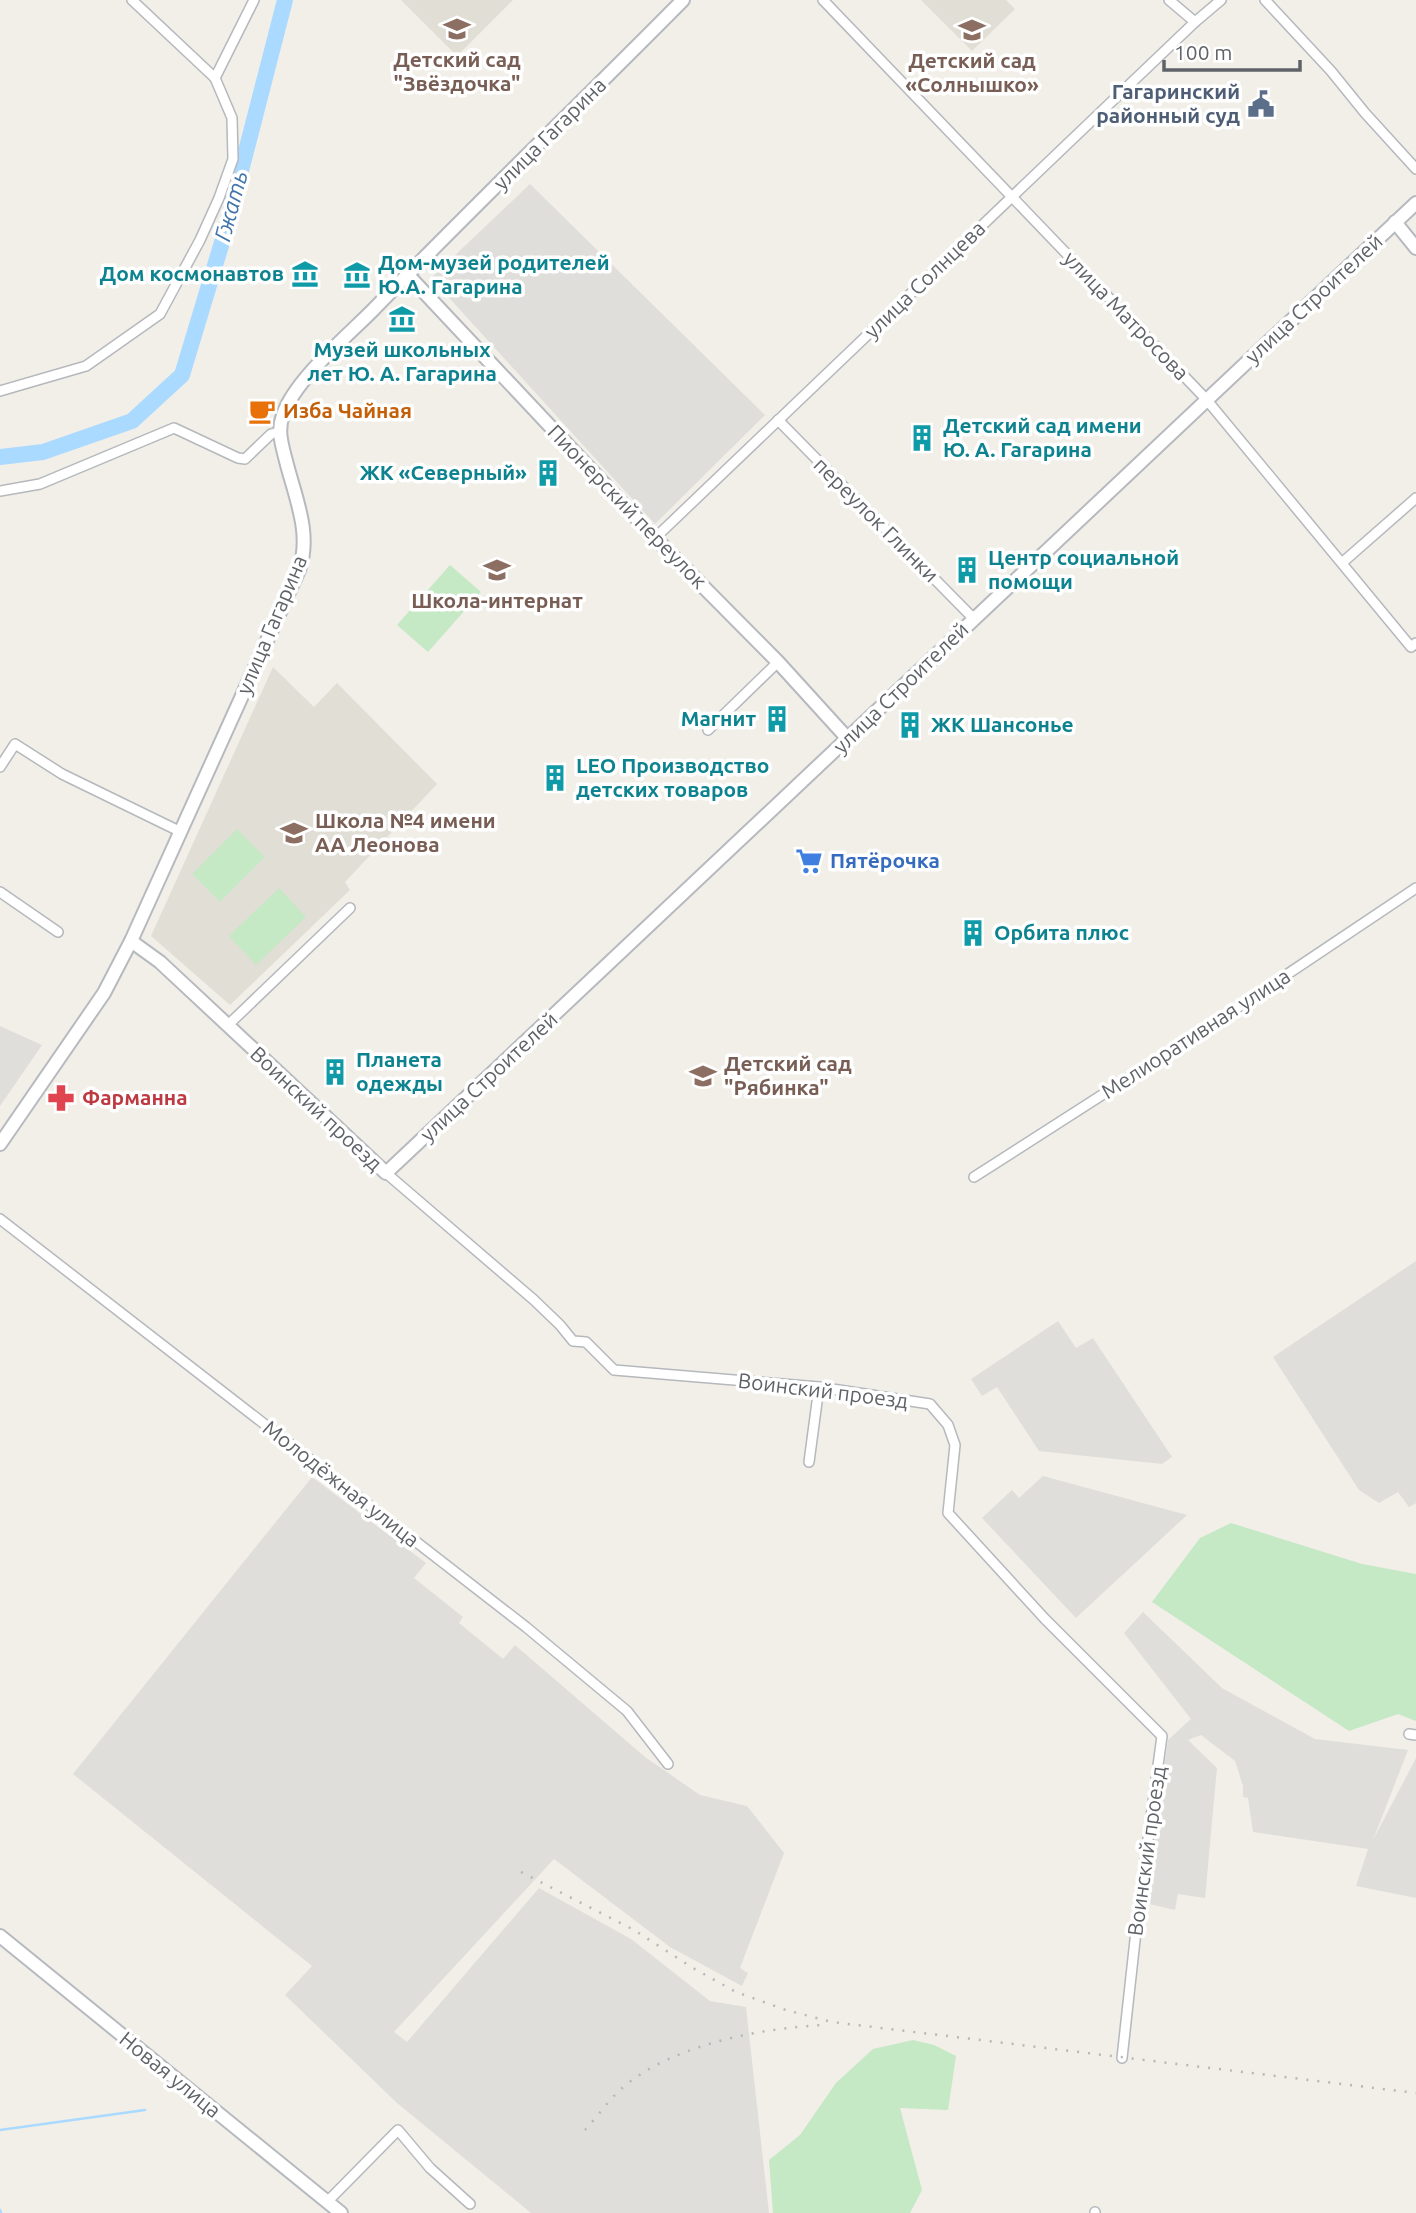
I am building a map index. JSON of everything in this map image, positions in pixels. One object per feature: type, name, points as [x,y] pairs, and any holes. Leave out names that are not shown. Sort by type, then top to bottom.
[{"type":"main road","name":"улица Гагарина","points":[[0,1144],[104,993],[131,941],[303,559],[303,528],[279,432],[283,412],[296,391],[407,274],[683,0]]},
{"type":"main road","name":"улица Строителей","points":[[386,1173],[1416,203]]},
{"type":"main road","points":[[1395,222],[1416,248]]},
{"type":"main road","name":"Пионерский переулок","points":[[407,274],[655,538],[778,662],[848,739]]},
{"type":"main road","name":"Воинский проезд","points":[[131,941],[160,962],[386,1173]]},
{"type":"main road","name":"Новая улица","points":[[0,1936],[341,2213]]},
{"type":"street","points":[[0,391],[86,366],[160,314],[210,219],[233,159],[232,118],[215,78],[132,0]]},
{"type":"street","points":[[215,78],[254,0]]},
{"type":"street","name":"улица Матросова","points":[[823,0],[1206,400],[1414,645]]},
{"type":"street","points":[[1169,0],[1195,22]]},
{"type":"street","name":"улица Солнцева","points":[[655,538],[1221,0]]},
{"type":"street","points":[[1265,0],[1306,42],[1416,169]]},
{"type":"street","name":"переулок Глинки","points":[[778,421],[974,619]]},
{"type":"street","points":[[0,491],[40,484],[174,428],[245,459],[271,434],[279,432]]},
{"type":"street","points":[[1343,562],[1416,498]]},
{"type":"street","points":[[708,730],[778,662]]},
{"type":"street","points":[[0,767],[15,744],[62,774],[179,831]]},
{"type":"street","name":"Мелиоративная улица","points":[[974,1177],[1222,1018],[1416,888]]},
{"type":"street","points":[[0,892],[58,932]]},
{"type":"street","points":[[226,1026],[350,908]]},
{"type":"street","name":"Воинский проезд","points":[[386,1173],[534,1300],[573,1341],[586,1342],[614,1370],[819,1387],[930,1404],[948,1425],[955,1445],[948,1513],[1045,1619],[1162,1736],[1122,2058]]},
{"type":"street","name":"Молодёжная улица","points":[[0,1219],[543,1641],[627,1711],[668,1764]]},
{"type":"street","points":[[808,1462],[819,1387]]},
{"type":"street","points":[[327,2202],[398,2130],[430,2168],[470,2204]]},
{"type":"shaded area","name":"Детский сад \"Звёздочка\"","points":[[401,0],[513,0],[457,56]]},
{"type":"shaded area","name":"Детский сад «Солнышко»","points":[[921,0],[1006,0],[1015,9],[972,51]]},
{"type":"shaded area","points":[[530,184],[765,415],[655,524],[431,278]]},
{"type":"shaded area","name":"Школа №4 имени АА Леонова","points":[[273,667],[314,707],[337,683],[437,784],[345,882],[350,890],[230,1005],[151,936]]},
{"type":"shaded area","points":[[0,1026],[42,1045],[0,1106]]},
{"type":"shaded area","points":[[1416,1261],[1416,1503],[1409,1507],[1398,1492],[1379,1503],[1359,1490],[1273,1357]]},
{"type":"shaded area","points":[[1058,1321],[1076,1348],[1093,1338],[1172,1457],[1162,1464],[1039,1451],[997,1387],[982,1396],[971,1379]]},
{"type":"shaded area","points":[[1043,1476],[1187,1515],[1076,1618],[982,1518],[1012,1490],[1019,1498]]},
{"type":"shaded area","points":[[312,1477],[426,1563],[414,1578],[463,1617],[459,1623],[503,1659],[515,1645],[645,1757],[700,1795],[747,1806],[784,1853],[740,1968],[748,1973],[742,1986],[670,1947],[554,1859],[394,2032],[407,2042],[539,1888],[631,1939],[710,2001],[746,2007],[769,2213],[531,2213],[397,2103],[285,1995],[312,1966],[73,1774]]},
{"type":"shaded area","points":[[1143,1612],[1222,1688],[1315,1739],[1408,1750],[1373,1840],[1416,1758],[1416,1898],[1356,1886],[1368,1849],[1253,1832],[1248,1798],[1243,1797],[1243,1786],[1235,1761],[1201,1735],[1188,1740],[1217,1768],[1205,1898],[1178,1894],[1175,1910],[1145,1903],[1168,1740],[1191,1719],[1124,1633]]},
{"type":"green space","points":[[450,565],[481,592],[428,652],[397,625]]},
{"type":"green space","points":[[237,829],[265,857],[220,902],[192,874]]},
{"type":"green space","points":[[279,888],[306,917],[256,965],[229,936]]},
{"type":"green space","points":[[1231,1523],[1362,1564],[1416,1574],[1416,1721],[1398,1714],[1349,1731],[1152,1602],[1200,1538]]},
{"type":"green space","points":[[913,2040],[934,2045],[956,2056],[948,2110],[900,2108],[922,2190],[910,2213],[773,2213],[769,2160],[800,2135],[836,2083],[873,2049]]},
{"type":"waterway","name":"Гжать","points":[[0,457],[43,452],[132,421],[182,375],[226,229],[285,0]]},
{"type":"waterway","points":[[0,2130],[145,2110]]},
{"type":"railway","points":[[521,1872],[634,1930],[736,1992],[786,2010],[832,2022],[1416,2093]]},
{"type":"railway","points":[[585,2130],[621,2089],[641,2074],[690,2050],[745,2035],[824,2025]]},
{"type":"place","name":"Детский сад \"Звёздочка\"","points":[[457,29]]},
{"type":"place","name":"Детский сад «Солнышко»","points":[[972,30]]},
{"type":"place","name":"Гагаринский районный суд","points":[[1261,104]]},
{"type":"place","name":"Дом космонавтов","points":[[305,274]]},
{"type":"place","name":"Дом-музей родителей Ю.А. Гагарина","points":[[357,275]]},
{"type":"place","name":"Музей школьных лет Ю. А. Гагарина","points":[[402,319]]},
{"type":"place","name":"Изба Чайная","points":[[262,411]]},
{"type":"place","name":"Детский сад имени Ю. А. Гагарина","points":[[922,438]]},
{"type":"place","name":"ЖК «Северный»","points":[[548,473]]},
{"type":"place","name":"Школа-интернат","points":[[497,570]]},
{"type":"place","name":"Центр социальной помощи","points":[[967,570]]},
{"type":"place","name":"Магнит","points":[[777,719]]},
{"type":"place","name":"ЖК Шансонье","points":[[910,725]]},
{"type":"place","name":"LEO Производство детских товаров","points":[[555,778]]},
{"type":"place","name":"Школа №4 имени АА Леонова","points":[[294,833]]},
{"type":"place","name":"Пятёрочка","points":[[809,861]]},
{"type":"place","name":"Орбита плюс","points":[[973,933]]},
{"type":"place","name":"Планета одежды","points":[[335,1072]]},
{"type":"place","name":"Детский сад \"Рябинка\"","points":[[703,1076]]},
{"type":"place","name":"Фарманна","points":[[61,1098]]}]
